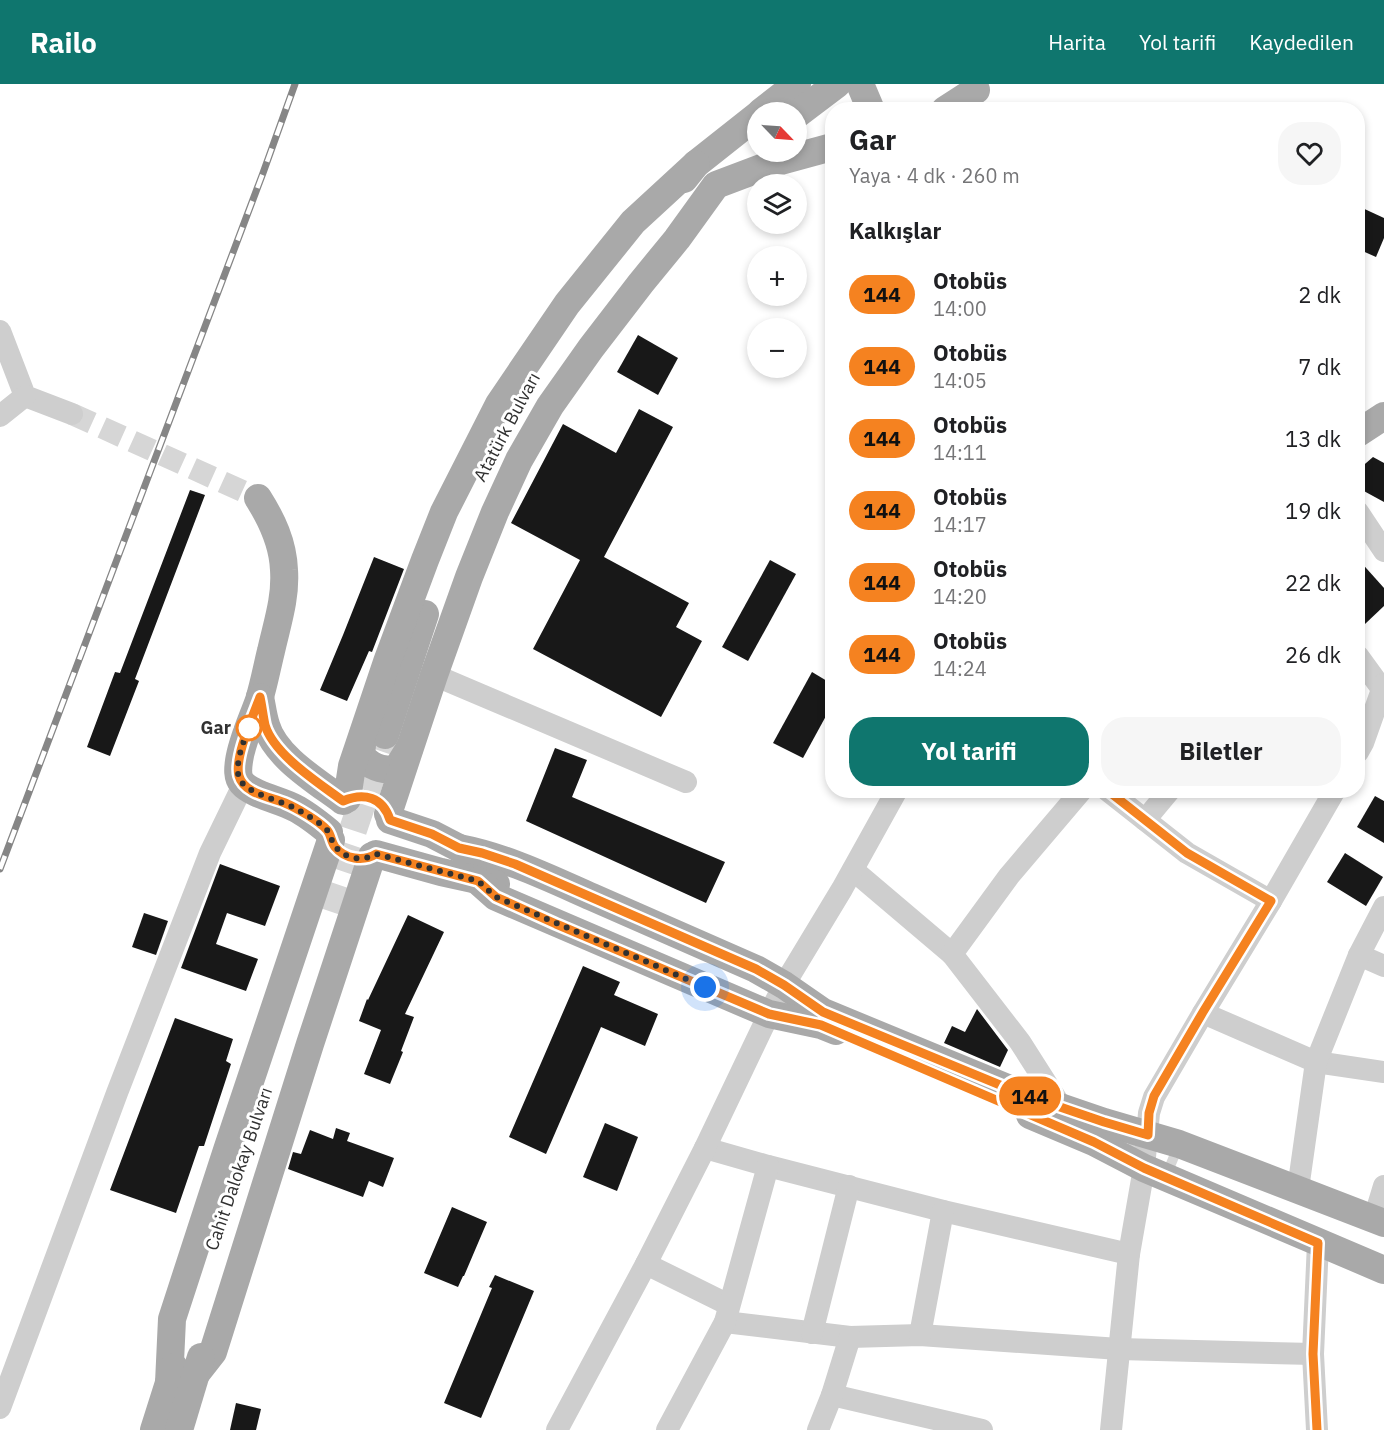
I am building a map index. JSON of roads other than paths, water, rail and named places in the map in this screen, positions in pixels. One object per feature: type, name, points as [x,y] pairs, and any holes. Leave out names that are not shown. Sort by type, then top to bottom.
[{"type":"main road","points":[[774,102],[797,84]]},
{"type":"main road","points":[[807,107],[837,84]]},
{"type":"main road","points":[[860,84],[868,102]]},
{"type":"main road","points":[[961,102],[975,95]]},
{"type":"main road","name":"Atatürk Bulvarı","points":[[390,740],[443,562],[472,493],[516,402],[549,350],[584,302],[696,164],[747,125]]},
{"type":"main road","points":[[345,800],[352,766],[390,740],[434,675],[469,577],[519,460],[550,406],[591,348],[677,239],[716,185],[777,162],[825,149]]},
{"type":"main road","name":"Atatürk Bulvarı","points":[[390,740],[426,664],[453,577],[494,484],[541,397],[590,326],[716,185],[747,158]]},
{"type":"main road","points":[[1365,428],[1384,416]]},
{"type":"main road","points":[[1365,449],[1384,438]]},
{"type":"main road","points":[[258,498],[274,527],[281,547],[284,588],[260,697],[239,760],[238,770],[243,785],[298,809],[330,836],[335,847],[343,854],[362,859],[381,851],[391,834],[389,817],[390,740]]},
{"type":"main road","points":[[260,697],[266,727],[273,741],[302,770],[345,800]]},
{"type":"main road","points":[[334,908],[330,817],[335,807],[345,800],[353,796],[364,796],[382,805],[389,817],[432,834],[459,848],[477,861],[748,988],[502,886],[374,855]]},
{"type":"main road","points":[[459,848],[515,864],[756,969],[823,1012],[1022,1094],[1179,1144],[1298,1190],[1381,1227]]},
{"type":"main road","points":[[334,908],[374,855]]},
{"type":"main road","points":[[478,881],[496,897],[769,1014],[821,1025],[1094,1142],[1144,1168],[1384,1270]]},
{"type":"main road","name":"Cahit Dalokay Bulvarı","points":[[178,1430],[182,1379],[194,1302],[334,908]]},
{"type":"main road","points":[[1381,1227],[1177,1165],[1384,1254]]},
{"type":"main road","name":"Cahit Dalokay Bulvarı","points":[[154,1430],[182,1379]]},
{"type":"street","points":[[0,332],[25,396],[72,414]]},
{"type":"street","points":[[0,416],[25,396]]},
{"type":"street","points":[[1365,522],[1384,551]]},
{"type":"street","points":[[1365,665],[1383,687],[1366,740]]},
{"type":"street","points":[[434,675],[686,782]]},
{"type":"street","points":[[0,1408],[117,1093],[210,853],[243,785]]},
{"type":"street","points":[[557,1430],[646,1264],[784,985],[853,870],[893,798]]},
{"type":"street","points":[[952,954],[1010,876],[1075,798]]},
{"type":"street","points":[[1117,798],[1187,853],[1271,901]]},
{"type":"street","points":[[1145,820],[1163,798]]},
{"type":"street","points":[[1111,1430],[1130,1254],[1144,1168],[1149,1113],[1154,1096],[1330,798]]},
{"type":"street","points":[[853,870],[952,954],[1020,1042],[1062,1108]]},
{"type":"street","points":[[1298,1190],[1316,1062],[1359,955],[1384,907]]},
{"type":"street","points":[[1359,955],[1384,966]]},
{"type":"street","points":[[1203,1012],[1316,1062],[1384,1072]]},
{"type":"street","points":[[705,1148],[943,1211],[1130,1254]]},
{"type":"street","points":[[667,1430],[727,1313],[768,1166]]},
{"type":"street","points":[[812,1333],[849,1186]]},
{"type":"street","points":[[1381,1227],[1384,1186]]},
{"type":"street","points":[[920,1335],[943,1211]]},
{"type":"street","points":[[1317,1430],[1313,1354],[1318,1243]]},
{"type":"street","points":[[646,1264],[727,1313],[812,1333],[850,1337],[920,1335],[1119,1348],[1313,1354]]},
{"type":"street","points":[[818,1430],[832,1395],[850,1337]]},
{"type":"street","points":[[832,1395],[982,1430]]},
{"type":"tunnel","points":[[72,414],[258,498]]},
{"type":"tunnel","points":[[326,910],[385,735]]},
{"type":"tunnel","points":[[1130,1140],[1178,1160]]},
{"type":"railway","points":[[0,869],[295,84]]},
{"type":"place","name":"Gar","points":[[249,728]]}]
